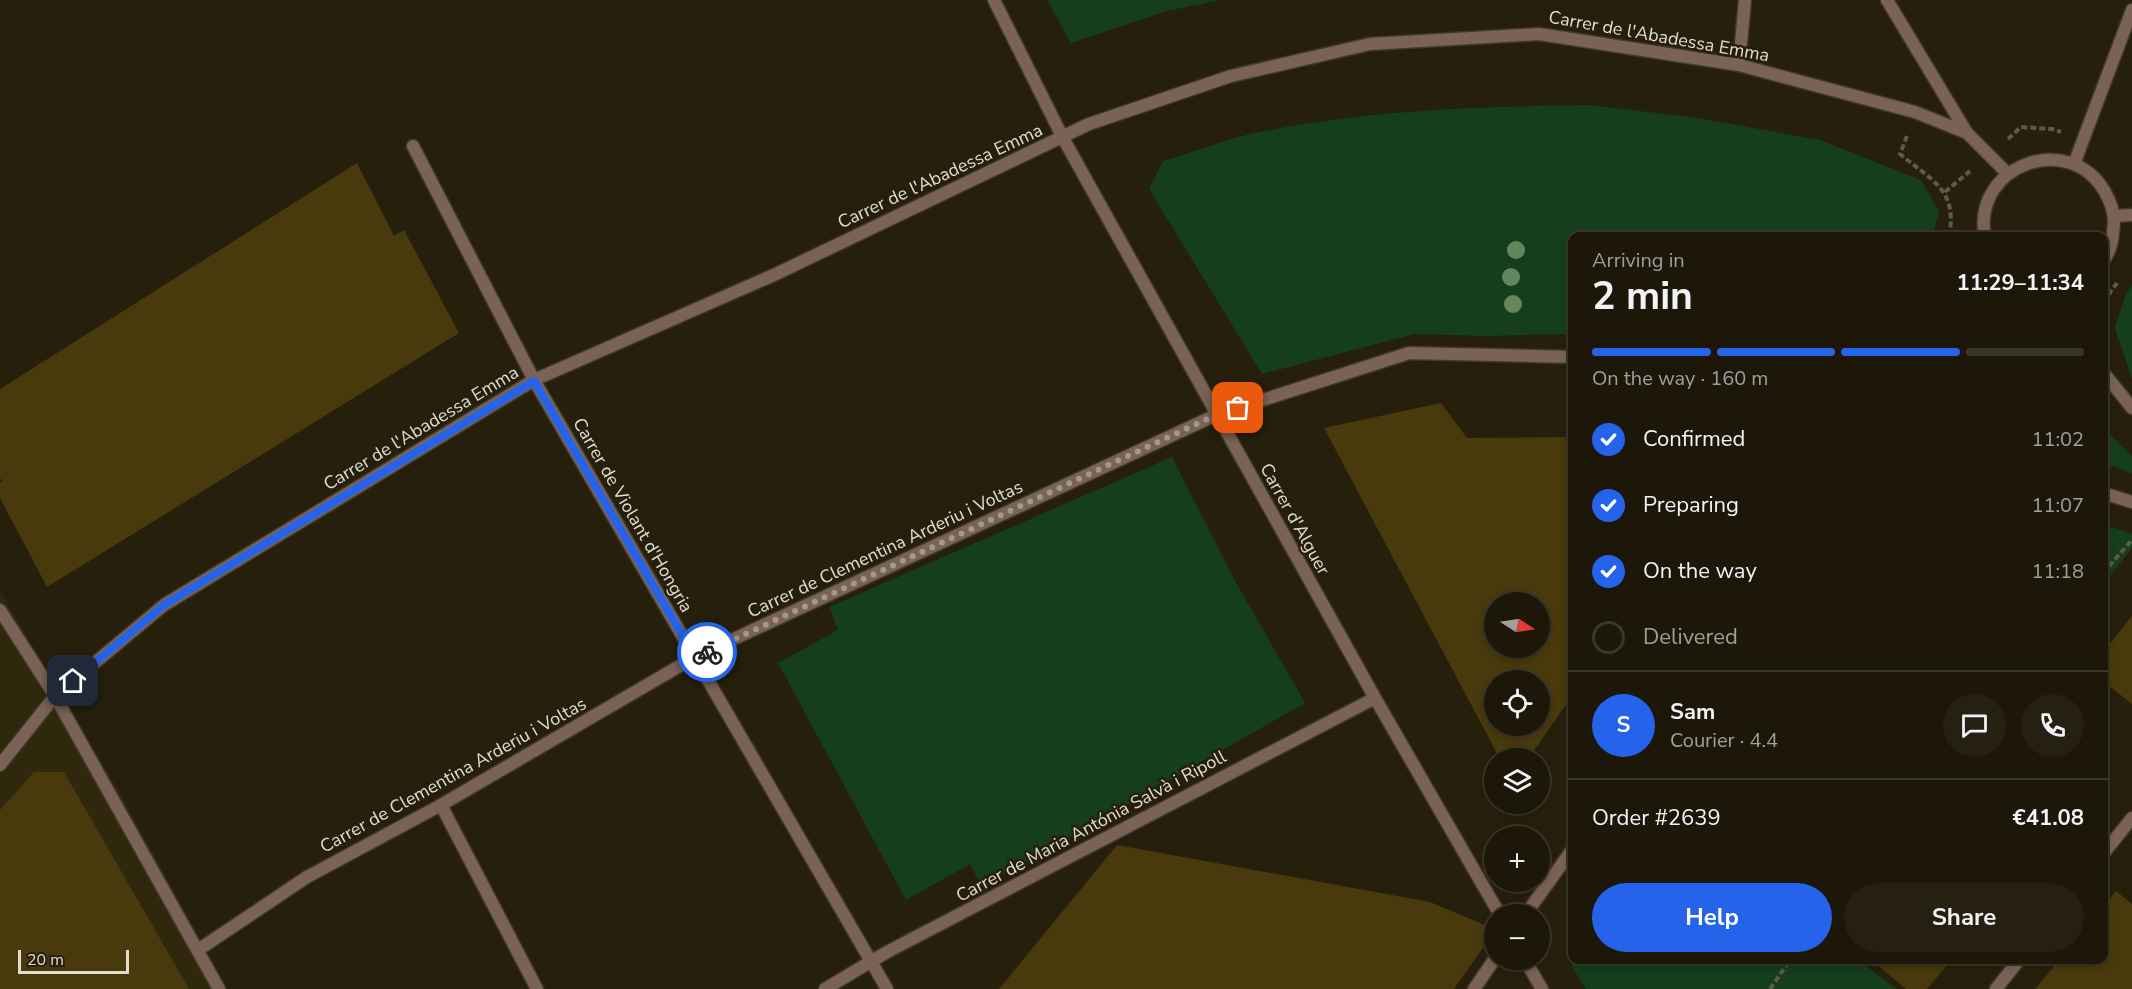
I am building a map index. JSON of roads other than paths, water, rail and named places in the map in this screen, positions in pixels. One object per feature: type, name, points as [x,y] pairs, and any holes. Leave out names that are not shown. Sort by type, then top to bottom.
[{"type":"street","name":"Carrer d'Alguer","points":[[994,0],[1063,138],[1216,415],[1494,904]]},
{"type":"street","points":[[1738,65],[1745,0]]},
{"type":"street","points":[[1887,0],[1967,133]]},
{"type":"street","points":[[2074,164],[2132,10]]},
{"type":"street","name":"Carrer de l'Abadessa Emma","points":[[0,765],[55,696],[164,605],[534,381],[776,274],[1089,124],[1231,76],[1370,44],[1539,34],[1738,65],[1915,112],[1967,133],[2008,174]]},
{"type":"street","name":"Carrer de Violant d'Hongria","points":[[413,146],[534,381],[887,989]]},
{"type":"street","points":[[1984,232],[1985,208],[1994,189],[2008,174],[2022,164],[2056,159],[2074,164],[2089,172],[2101,184],[2114,216],[2114,237],[2108,253]]},
{"type":"street","points":[[2114,216],[2132,215]]},
{"type":"street","name":"Carrer de Clementina Arderiu i Voltas","points":[[198,950],[308,878],[441,805],[695,657],[1216,415],[1409,353],[1568,357]]},
{"type":"street","points":[[2108,378],[2132,408]]},
{"type":"street","points":[[2108,495],[2132,502]]},
{"type":"street","points":[[0,610],[55,696],[219,989]]},
{"type":"street","name":"Carrer de Maria Antónia Salvà i Ripoll","points":[[825,989],[887,952],[1375,698]]},
{"type":"street","points":[[441,805],[537,989]]},
{"type":"street","points":[[2108,848],[2132,818]]},
{"type":"street","points":[[1533,904],[1568,856]]},
{"type":"street","points":[[1996,989],[2016,964]]},
{"type":"street","points":[[1474,989],[1487,970]]},
{"type":"street","points":[[1531,970],[1542,989]]}]
